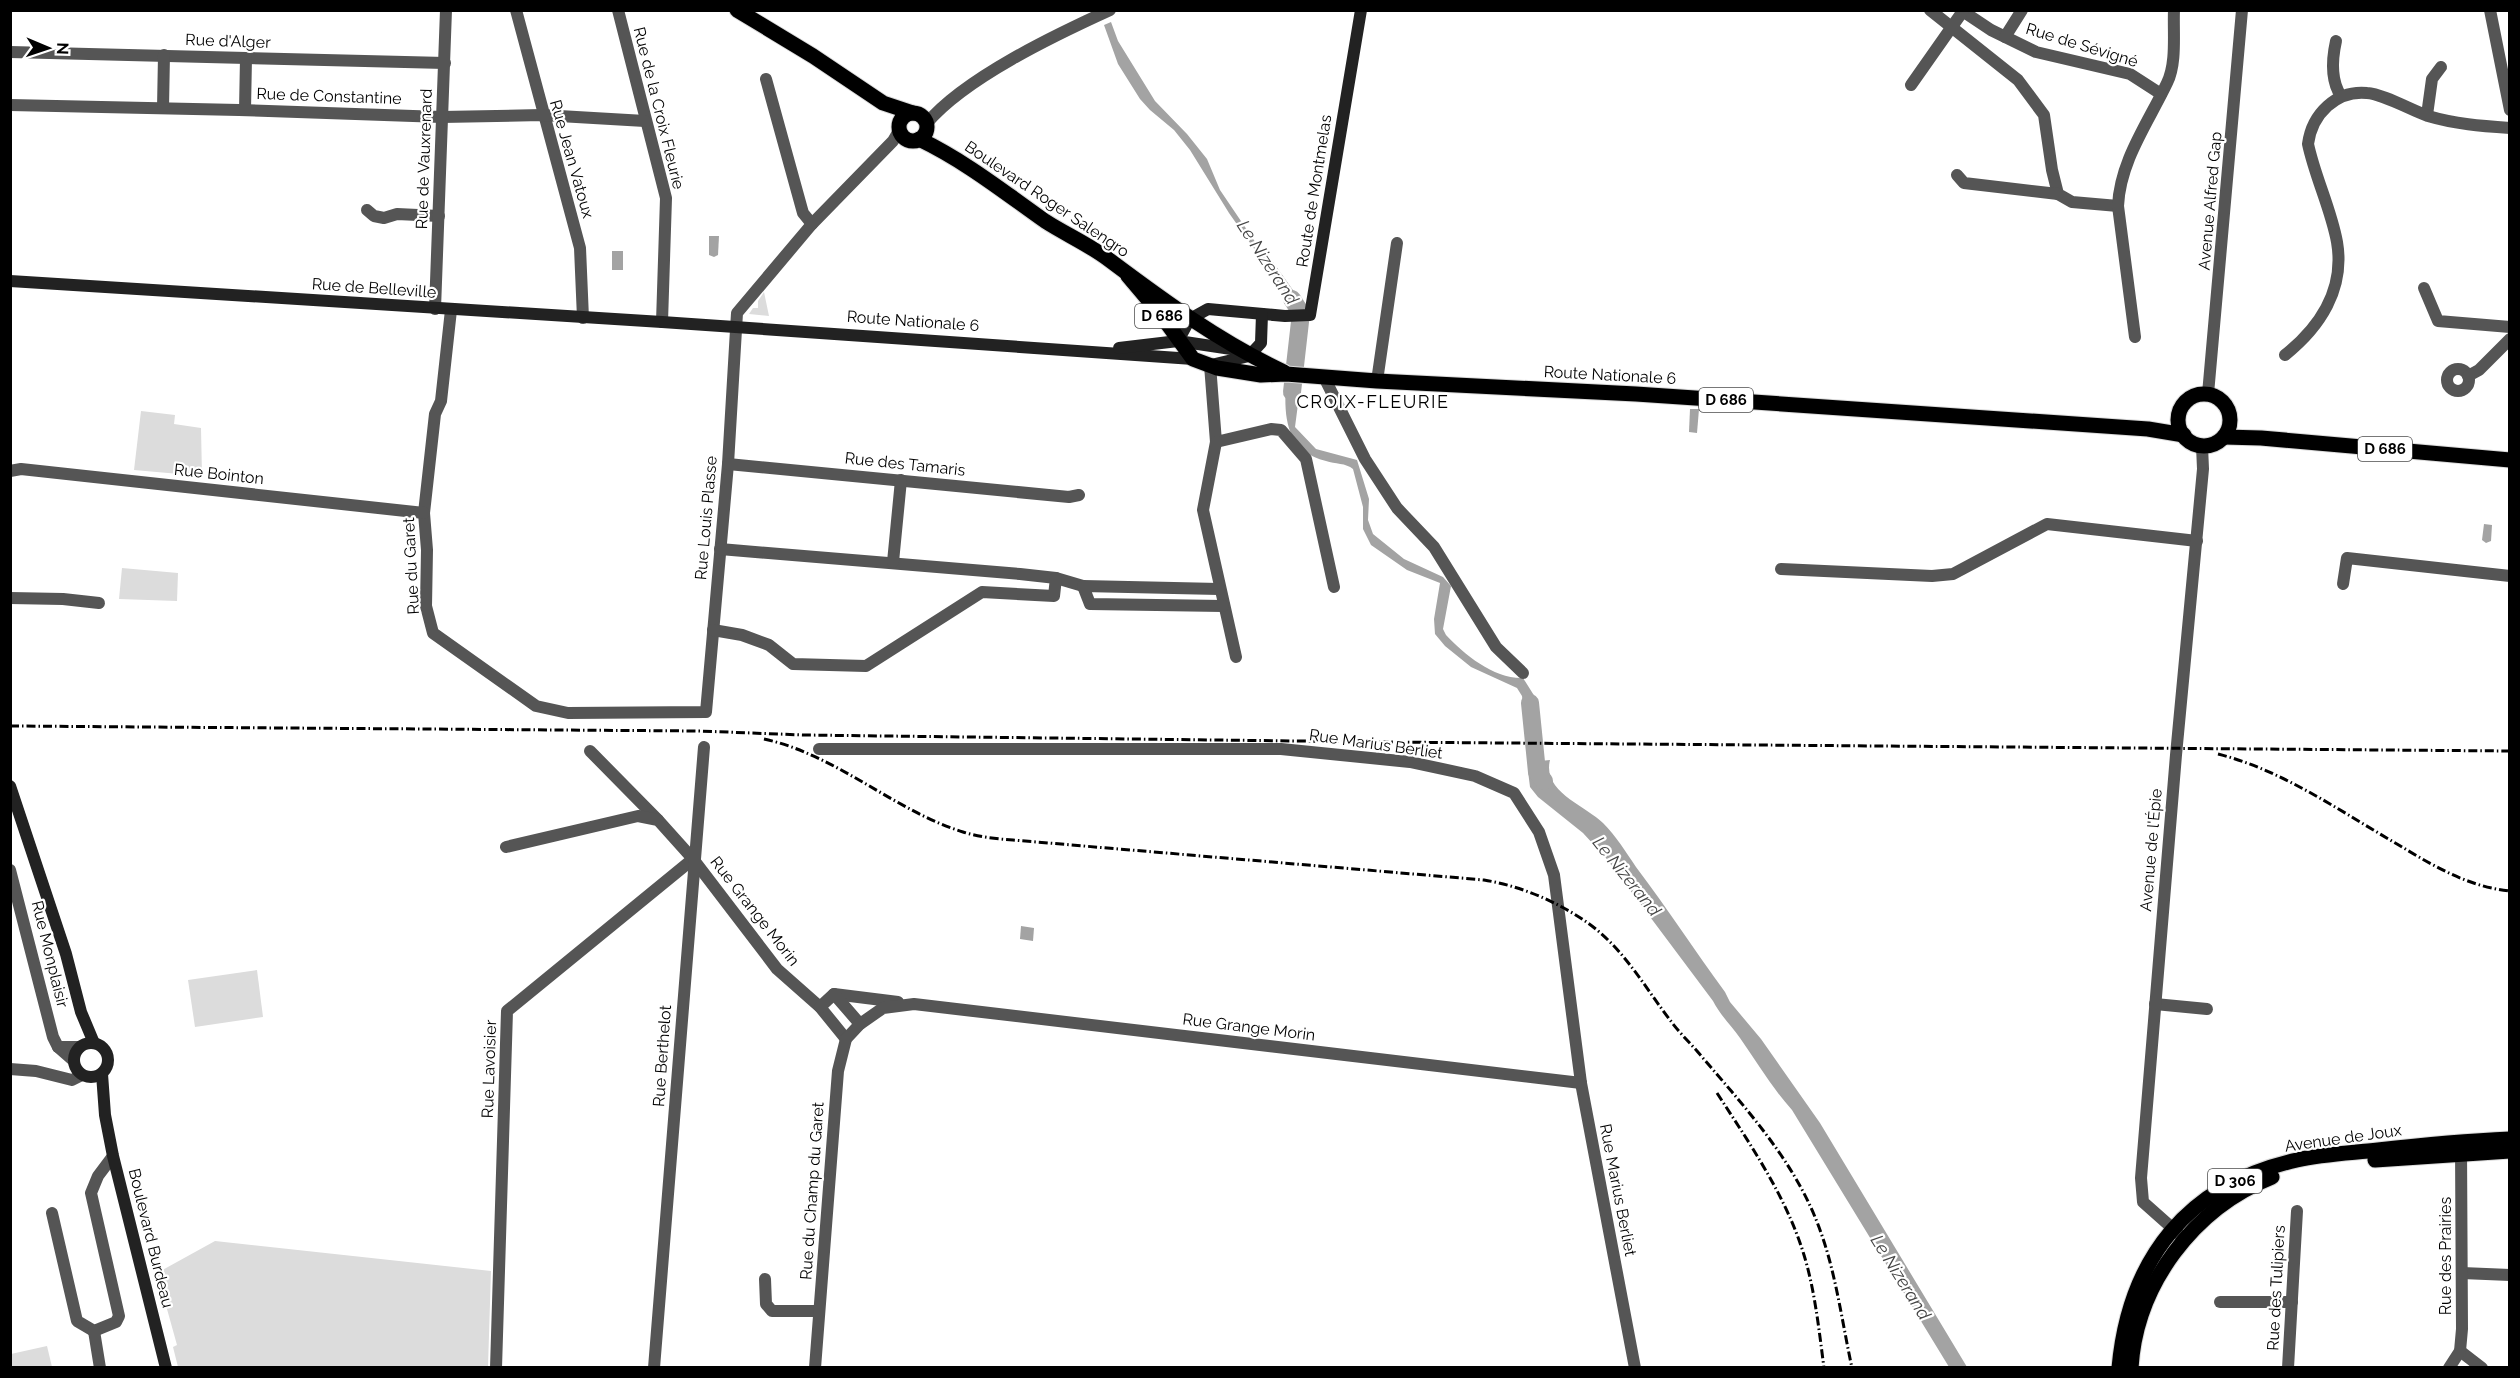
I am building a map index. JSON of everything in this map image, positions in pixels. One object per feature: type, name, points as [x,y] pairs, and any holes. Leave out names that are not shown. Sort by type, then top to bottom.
[{"type":"main road","name":"Boulevard Roger Salengro","points":[[737,10],[804,50],[883,102],[911,128],[1047,222],[1107,258],[1128,276],[1190,319],[1244,353]]},
{"type":"main road","name":"Route de Montmelas","points":[[1190,319],[1208,309],[1285,316],[1310,315],[1361,10]]},
{"type":"main road","name":"Boulevard Roger Salengro","points":[[1128,276],[1161,315],[1193,359]]},
{"type":"main road","name":"Rue de Belleville","points":[[10,281],[735,327]]},
{"type":"main road","points":[[1210,365],[1244,353],[1261,343],[1262,314]]},
{"type":"main road","points":[[1178,341],[1190,319]]},
{"type":"main road","name":"Route Nationale 6","points":[[735,327],[1193,359],[1210,365],[1261,375],[1286,374],[1636,394],[2148,429],[2184,435]]},
{"type":"main road","name":"Route Nationale 6","points":[[1088,352],[1178,341],[1244,353],[1286,374]]},
{"type":"main road","points":[[2208,394],[2222,401],[2230,415],[2230,423],[2224,438],[2202,446],[2189,441],[2178,422],[2186,401],[2193,396],[2208,394]]},
{"type":"main road","name":"Route Nationale 6","points":[[2148,429],[2179,415]]},
{"type":"main road","name":"D 686","points":[[2230,423],[2260,438]]},
{"type":"main road","name":"D 686","points":[[2224,438],[2260,438],[2510,460]]},
{"type":"main road","name":"Boulevard Burdeau","points":[[10,786],[66,954],[81,1012],[86,1045],[104,1048],[107,1053],[109,1064],[102,1074],[105,1115],[166,1368]]},
{"type":"main road","points":[[86,1045],[80,1070],[102,1074]]},
{"type":"main road","name":"Boulevard Burdeau","points":[[80,1070],[105,1115]]},
{"type":"main road","name":"Avenue de Joux","points":[[2461,1148],[2510,1139]]},
{"type":"main road","name":"Avenue de Joux","points":[[2131,1368],[2134,1336],[2153,1283],[2179,1234],[2199,1204],[2221,1187],[2266,1169],[2318,1156],[2461,1148],[2510,1151]]},
{"type":"main road","name":"Avenue de Joux","points":[[2119,1368],[2122,1338],[2130,1306],[2146,1266],[2179,1234]]},
{"type":"street","name":"Rue de Vauxrenard","points":[[435,309],[446,10]]},
{"type":"street","name":"Rue Jean Vatoux","points":[[516,10],[542,115],[580,248],[583,318]]},
{"type":"street","name":"Rue de la Croix Fleurie","points":[[618,10],[666,198],[662,322]]},
{"type":"street","points":[[735,327],[736,313],[812,224],[911,128],[973,83],[1110,10]]},
{"type":"street","points":[[1930,10],[2018,80],[2044,115],[2058,194]]},
{"type":"street","points":[[2005,37],[2022,10]]},
{"type":"street","points":[[2134,337],[2118,206],[2119,187],[2142,129],[2168,82],[2172,62],[2174,10]]},
{"type":"street","name":"Avenue Alfred Gap","points":[[2208,394],[2242,10]]},
{"type":"street","points":[[2490,10],[2510,110]]},
{"type":"street","points":[[1911,85],[1962,11]]},
{"type":"street","name":"Rue de Sévigné","points":[[1962,11],[2005,37],[2036,51],[2130,74],[2161,93]]},
{"type":"street","points":[[2336,41],[2333,55],[2336,88],[2341,96]]},
{"type":"street","name":"Rue d'Alger","points":[[10,52],[445,63]]},
{"type":"street","points":[[163,108],[164,56]]},
{"type":"street","points":[[245,110],[246,58]]},
{"type":"street","points":[[2427,115],[2432,79],[2441,67]]},
{"type":"street","points":[[766,79],[802,213],[812,224]]},
{"type":"street","points":[[2285,355],[2307,338],[2328,306],[2338,274],[2337,243],[2308,144],[2310,127],[2325,106],[2341,96],[2368,93],[2427,115],[2465,125],[2510,128]]},
{"type":"street","name":"Rue de Constantine","points":[[10,105],[442,117],[542,115],[645,121]]},
{"type":"street","points":[[1958,175],[1964,183],[2058,194],[2072,202],[2118,206]]},
{"type":"street","points":[[367,210],[374,216],[384,218],[397,214],[439,216]]},
{"type":"street","points":[[1377,381],[1397,243]]},
{"type":"street","points":[[2424,288],[2438,321],[2510,327]]},
{"type":"street","name":"Rue du Garet","points":[[451,310],[441,401],[435,414],[424,513],[427,550],[426,606],[433,633],[536,706],[568,713],[706,712]]},
{"type":"street","name":"Rue Louis Plasse","points":[[706,712],[728,464],[735,327]]},
{"type":"street","points":[[2468,376],[2480,370],[2510,339]]},
{"type":"street","points":[[1210,365],[1216,442],[1203,510],[1236,657]]},
{"type":"street","points":[[1324,377],[1365,459],[1397,508],[1434,547],[1496,647],[1523,673]]},
{"type":"street","points":[[1216,442],[1271,429],[1281,430],[1306,459],[1334,587]]},
{"type":"street","name":"Avenue de l'Épie","points":[[2179,1234],[2143,1202],[2142,1190],[2155,1004],[2203,469],[2202,446]]},
{"type":"street","name":"Rue des Tamaris","points":[[728,464],[1069,497],[1079,495]]},
{"type":"street","name":"Rue Bointon","points":[[10,471],[21,469],[424,513]]},
{"type":"street","points":[[893,562],[901,480]]},
{"type":"street","points":[[1781,569],[1932,576],[1953,574],[2047,524],[2197,542]]},
{"type":"street","points":[[720,549],[893,562],[1056,578],[1083,586],[1219,589]]},
{"type":"street","points":[[2343,584],[2347,558],[2510,576]]},
{"type":"street","points":[[713,630],[742,635],[769,645],[793,664],[866,666],[982,592],[1054,596],[1056,578]]},
{"type":"street","points":[[1083,586],[1090,604],[1223,606]]},
{"type":"street","points":[[10,598],[63,599],[99,603]]},
{"type":"street","name":"Rue Berthelot","points":[[654,1368],[693,859],[704,747]]},
{"type":"street","name":"Rue Marius Berliet","points":[[819,749],[1281,749],[1410,762],[1475,776],[1514,793],[1539,832],[1550,864],[1558,904],[1581,1083],[1635,1368]]},
{"type":"street","name":"Rue Grange Morin","points":[[590,751],[693,859],[777,969],[820,1007],[846,1039]]},
{"type":"street","points":[[506,847],[638,816],[658,820]]},
{"type":"street","name":"Rue Lavoisier","points":[[496,1368],[507,1011],[693,859]]},
{"type":"street","name":"Rue Monplaisir","points":[[10,870],[58,1047]]},
{"type":"street","points":[[820,1007],[834,994],[860,1024]]},
{"type":"street","name":"Rue Grange Morin","points":[[834,994],[1581,1083]]},
{"type":"street","name":"Rue Grange Morin","points":[[860,1024],[883,1008],[914,1004]]},
{"type":"street","points":[[2155,1004],[2207,1009]]},
{"type":"street","name":"Rue du Champ du Garet","points":[[815,1368],[838,1071],[846,1039],[860,1024]]},
{"type":"street","points":[[58,1047],[86,1045]]},
{"type":"street","points":[[10,1069],[36,1071],[56,1077],[80,1070],[58,1047]]},
{"type":"street","name":"Rue des Prairies","points":[[2460,1352],[2461,1148]]},
{"type":"street","points":[[94,1331],[116,1322],[119,1316],[91,1193],[98,1176],[114,1156]]},
{"type":"street","name":"Rue des Tulipiers","points":[[2288,1368],[2297,1211]]},
{"type":"street","points":[[52,1213],[77,1321],[94,1331]]},
{"type":"street","points":[[2462,1273],[2510,1275]]},
{"type":"street","points":[[765,1279],[766,1304],[772,1311],[819,1311]]},
{"type":"street","points":[[2220,1302],[2292,1302]]},
{"type":"street","points":[[94,1331],[100,1368]]},
{"type":"street","points":[[2449,1368],[2460,1352],[2482,1368]]},
{"type":"shaded area","points":[[764,292],[769,316],[749,314],[753,308],[758,308],[758,301]]},
{"type":"shaded area","points":[[141,411],[175,415],[174,424],[201,428],[202,476],[134,470]]},
{"type":"shaded area","points":[[122,568],[178,573],[177,601],[119,599]]},
{"type":"shaded area","points":[[257,970],[263,1017],[195,1027],[188,980]]},
{"type":"shaded area","points":[[215,1241],[491,1271],[488,1367],[178,1367],[173,1347],[177,1345],[157,1273]]},
{"type":"shaded area","points":[[47,1346],[52,1367],[11,1367],[11,1354]]},
{"type":"water","points":[[1111,22],[1118,41],[1155,101],[1207,159],[1220,190],[1268,261],[1273,262],[1300,300],[1302,308],[1293,308],[1293,304],[1229,213],[1190,150],[1174,130],[1140,99],[1118,64],[1104,25]]},
{"type":"water","points":[[709,236],[719,236],[718,255],[714,257],[709,255]]},
{"type":"water","points":[[612,251],[623,251],[623,270],[612,270]]},
{"type":"water","points":[[1294,323],[1308,323],[1302,358],[1290,357]]},
{"type":"water","points":[[1286,380],[1301,381],[1295,427],[1316,449],[1357,460],[1369,499],[1368,520],[1373,534],[1404,559],[1443,577],[1451,586],[1443,629],[1446,635],[1471,658],[1491,670],[1501,675],[1523,678],[1535,697],[1537,728],[1531,728],[1522,696],[1517,688],[1471,667],[1445,646],[1435,634],[1434,619],[1440,583],[1407,570],[1371,545],[1363,529],[1363,507],[1353,469],[1312,456],[1294,440],[1287,418]]},
{"type":"water","points":[[1690,409],[1699,409],[1697,433],[1689,432]]},
{"type":"water","points":[[2484,524],[2492,525],[2491,541],[2486,543],[2482,540]]},
{"type":"water","points":[[1529,754],[1540,761],[1550,760],[1549,771],[1552,781],[1567,797],[1603,823],[1621,844],[1730,1002],[1761,1039],[1820,1123],[1967,1367],[1949,1367],[1792,1110],[1606,858],[1583,833],[1538,797],[1530,787]]},
{"type":"water","points":[[1021,926],[1034,928],[1033,941],[1020,939]]},
{"type":"waterway","name":"Le Nizerand","points":[[1292,299],[1301,313],[1292,392]]},
{"type":"waterway","name":"Le Nizerand","points":[[1530,703],[1537,772],[1544,781]]},
{"type":"railway","points":[[10,726],[699,731],[804,735],[1380,742],[2510,751]]},
{"type":"railway","points":[[764,739],[816,757],[937,822],[975,835],[1484,880],[1525,891],[1564,908],[1601,933],[1623,956],[1673,1024],[1763,1130],[1792,1172],[1815,1217],[1828,1254],[1852,1368]]},
{"type":"railway","points":[[2218,754],[2242,761],[2288,781],[2451,874],[2480,885],[2510,891]]},
{"type":"railway","points":[[1717,1093],[1766,1171],[1796,1233],[1811,1282],[1824,1368]]},
{"type":"district","name":"CROIX-FLEURIE","points":[[1373,401]]}]
